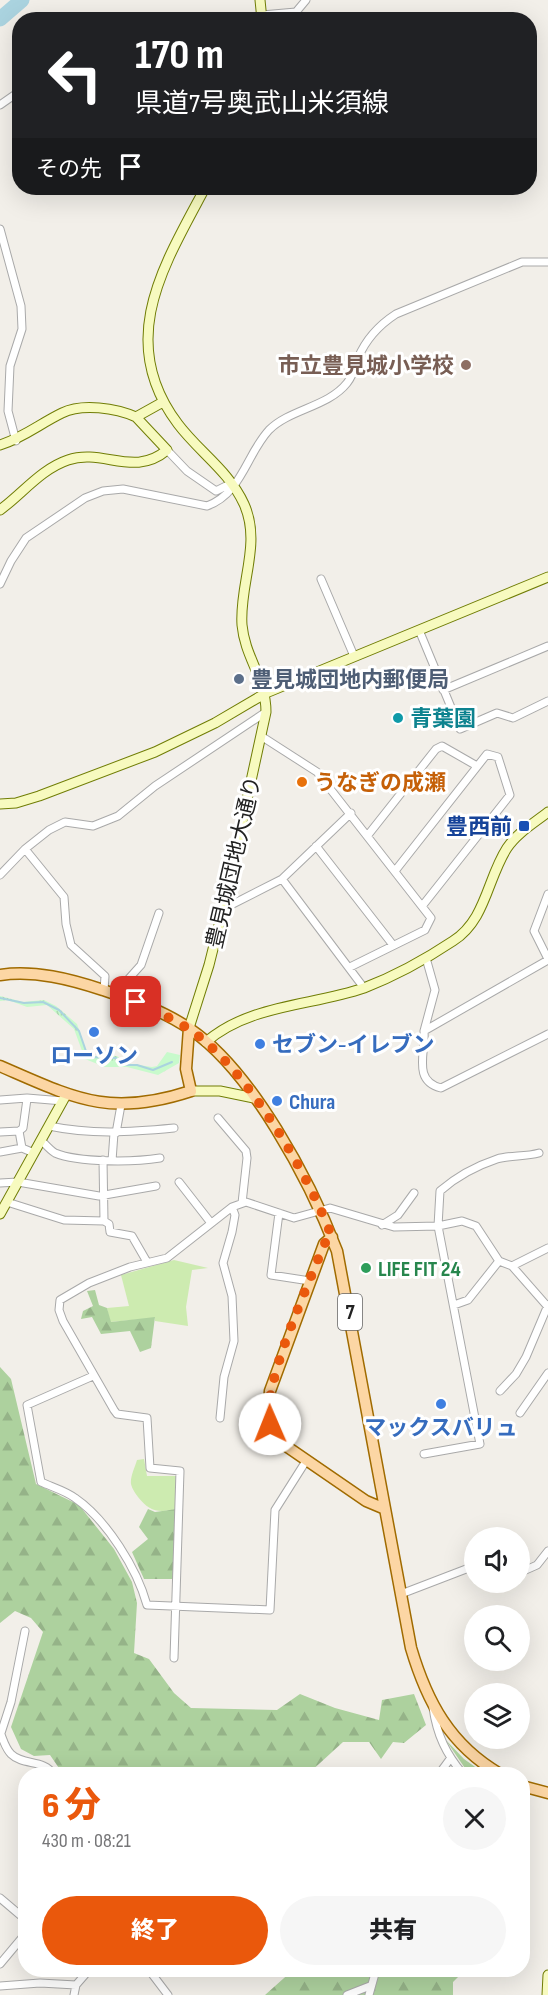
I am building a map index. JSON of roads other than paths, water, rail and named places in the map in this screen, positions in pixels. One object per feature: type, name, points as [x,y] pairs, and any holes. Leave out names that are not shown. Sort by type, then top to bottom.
[{"type":"main road","name":"7","points":[[0,975],[41,975],[110,992],[189,1029],[228,1063],[254,1098],[321,1210],[332,1237],[347,1293],[411,1648],[434,1708],[463,1748],[490,1767]]},
{"type":"main road","points":[[0,1066],[64,1098],[121,1105],[140,1104],[191,1091],[186,1069],[189,1029]]},
{"type":"main road","name":"7","points":[[332,1237],[324,1244],[277,1369],[268,1403],[268,1414],[273,1432],[283,1444],[373,1505],[385,1509]]},
{"type":"main road","points":[[530,1787],[545,1789]]},
{"type":"street","points":[[296,12],[306,0]]},
{"type":"street","points":[[201,195],[165,265],[148,315],[150,357],[163,402],[179,426],[245,507],[252,542],[241,609],[243,629],[247,647],[266,693]]},
{"type":"street","points":[[0,229],[21,306],[22,329],[10,366],[8,411],[16,441]]},
{"type":"street","points":[[0,584],[10,561],[26,538],[85,498],[103,491],[123,489],[207,506],[228,495],[230,486],[270,429],[346,384],[364,345],[385,321],[396,314],[522,262],[548,262]]},
{"type":"street","points":[[136,417],[163,402]]},
{"type":"street","points":[[0,445],[16,441],[64,411],[76,408],[122,411],[136,417],[200,482],[216,491],[230,486]]},
{"type":"street","points":[[1,509],[47,471],[69,459],[94,459],[136,464],[157,459],[167,450]]},
{"type":"street","points":[[0,804],[16,803],[39,796],[147,755],[215,723],[266,693],[548,577]]},
{"type":"street","points":[[321,579],[354,656]]},
{"type":"street","points":[[419,630],[460,729],[497,713],[513,718],[548,701]]},
{"type":"street","points":[[443,690],[548,646]]},
{"type":"street","name":"豊見城団地大通り","points":[[189,1029],[209,965],[224,905],[266,712],[266,693]]},
{"type":"street","points":[[0,874],[39,836],[65,822],[93,826],[118,816],[155,786],[266,712]]},
{"type":"street","points":[[261,736],[317,772],[431,918],[425,930],[350,967]]},
{"type":"street","points":[[368,835],[436,749],[442,746],[477,766]]},
{"type":"street","points":[[396,872],[487,754],[498,757],[510,795],[423,905]]},
{"type":"street","points":[[206,1042],[221,1030],[259,1014],[364,988],[426,958],[468,930],[477,917],[507,849],[548,812]]},
{"type":"street","points":[[224,905],[231,905],[282,879],[351,813]]},
{"type":"street","points":[[316,846],[393,945]]},
{"type":"street","points":[[25,849],[64,897],[66,924],[71,945],[105,976],[110,992],[141,965],[154,935],[159,913]]},
{"type":"street","points":[[282,879],[364,988]]},
{"type":"street","points":[[424,1031],[548,959],[534,931],[548,894]]},
{"type":"street","points":[[426,958],[435,990],[424,1031],[422,1072],[430,1084],[441,1088],[548,1034]]},
{"type":"street","points":[[191,1091],[220,1091],[254,1098]]},
{"type":"street","points":[[0,1100],[64,1098]]},
{"type":"street","points":[[0,1214],[64,1098]]},
{"type":"street","points":[[0,1131],[19,1131],[23,1128],[27,1100]]},
{"type":"street","points":[[112,1161],[121,1105]]},
{"type":"street","points":[[218,1118],[246,1151],[242,1203]]},
{"type":"street","points":[[49,1126],[73,1131],[115,1133],[174,1128]]},
{"type":"street","points":[[19,1131],[22,1148]]},
{"type":"street","points":[[41,1140],[55,1153],[112,1161],[141,1161],[160,1158]]},
{"type":"street","points":[[0,1152],[22,1148],[34,1152]]},
{"type":"street","points":[[424,1454],[480,1444],[438,1226],[440,1191],[457,1177],[499,1158],[522,1158],[539,1153]]},
{"type":"street","points":[[103,1160],[104,1221]]},
{"type":"street","points":[[0,1183],[18,1182],[78,1194],[105,1195],[156,1186]]},
{"type":"street","points":[[179,1182],[211,1223]]},
{"type":"street","points":[[382,1225],[398,1215],[414,1193]]},
{"type":"street","points":[[8,1202],[64,1220],[104,1221],[109,1224],[110,1232],[132,1236],[147,1262]]},
{"type":"street","points":[[174,1658],[180,1471],[150,1468],[147,1418],[117,1414],[63,1321],[58,1303],[89,1283],[147,1262],[167,1258],[211,1223],[242,1203],[257,1203],[294,1218],[326,1207],[382,1225],[438,1226],[462,1221],[477,1226],[499,1261],[512,1266],[547,1306],[526,1357],[516,1374],[500,1391]]},
{"type":"street","points":[[220,1418],[224,1377],[234,1341],[232,1296],[223,1263],[232,1232],[234,1215],[232,1208]]},
{"type":"street","points":[[279,1213],[272,1275],[276,1278],[310,1281]]},
{"type":"street","points":[[512,1266],[548,1248]]},
{"type":"street","points":[[454,1305],[468,1300],[499,1261]]},
{"type":"street","points":[[520,1413],[548,1373]]},
{"type":"street","points":[[93,1376],[27,1405],[41,1482],[75,1497],[116,1540],[142,1587],[147,1605],[270,1610],[275,1510],[306,1461]]},
{"type":"street","points":[[530,1568],[537,1565],[548,1551]]},
{"type":"street","points":[[401,1594],[464,1570]]},
{"type":"street","points":[[25,1631],[11,1702],[1,1733],[11,1754],[21,1761],[37,1763],[43,1767]]},
{"type":"street","points":[[434,1708],[436,1730],[456,1767]]},
{"type":"street","points":[[444,1767],[450,1759]]},
{"type":"street","points":[[0,1898],[18,1913]]},
{"type":"street","points":[[0,1964],[18,1943]]},
{"type":"street","points":[[546,1995],[548,1975]]},
{"type":"street","points":[[74,1995],[76,1985],[83,1977]]},
{"type":"street","points":[[154,1977],[168,1995]]},
{"type":"street","points":[[369,1995],[373,1977]]},
{"type":"street","points":[[0,1986],[40,1983],[76,1985]]},
{"type":"street","points":[[347,1995],[370,1986]]},
{"type":"waterway","points":[[0,19],[22,0]]},
{"type":"waterway","points":[[0,998],[24,1003],[43,1002],[59,1010],[79,1031],[88,1057],[116,1058],[125,1065],[137,1065],[153,1070],[172,1062]]},
{"type":"place","name":"市立豊見城小学校","points":[[466,365]]},
{"type":"place","name":"豊見城団地内郵便局","points":[[239,679]]},
{"type":"place","name":"青葉園","points":[[398,718]]},
{"type":"place","name":"うなぎの成瀬","points":[[302,782]]},
{"type":"place","name":"豊西前","points":[[524,826]]},
{"type":"place","name":"ローソン","points":[[94,1032]]},
{"type":"place","name":"セブン-イレブン","points":[[260,1044]]},
{"type":"place","name":"Chura","points":[[277,1101]]},
{"type":"place","name":"LIFE FIT 24","points":[[366,1268]]},
{"type":"place","name":"マックスバリュ","points":[[441,1404]]}]
